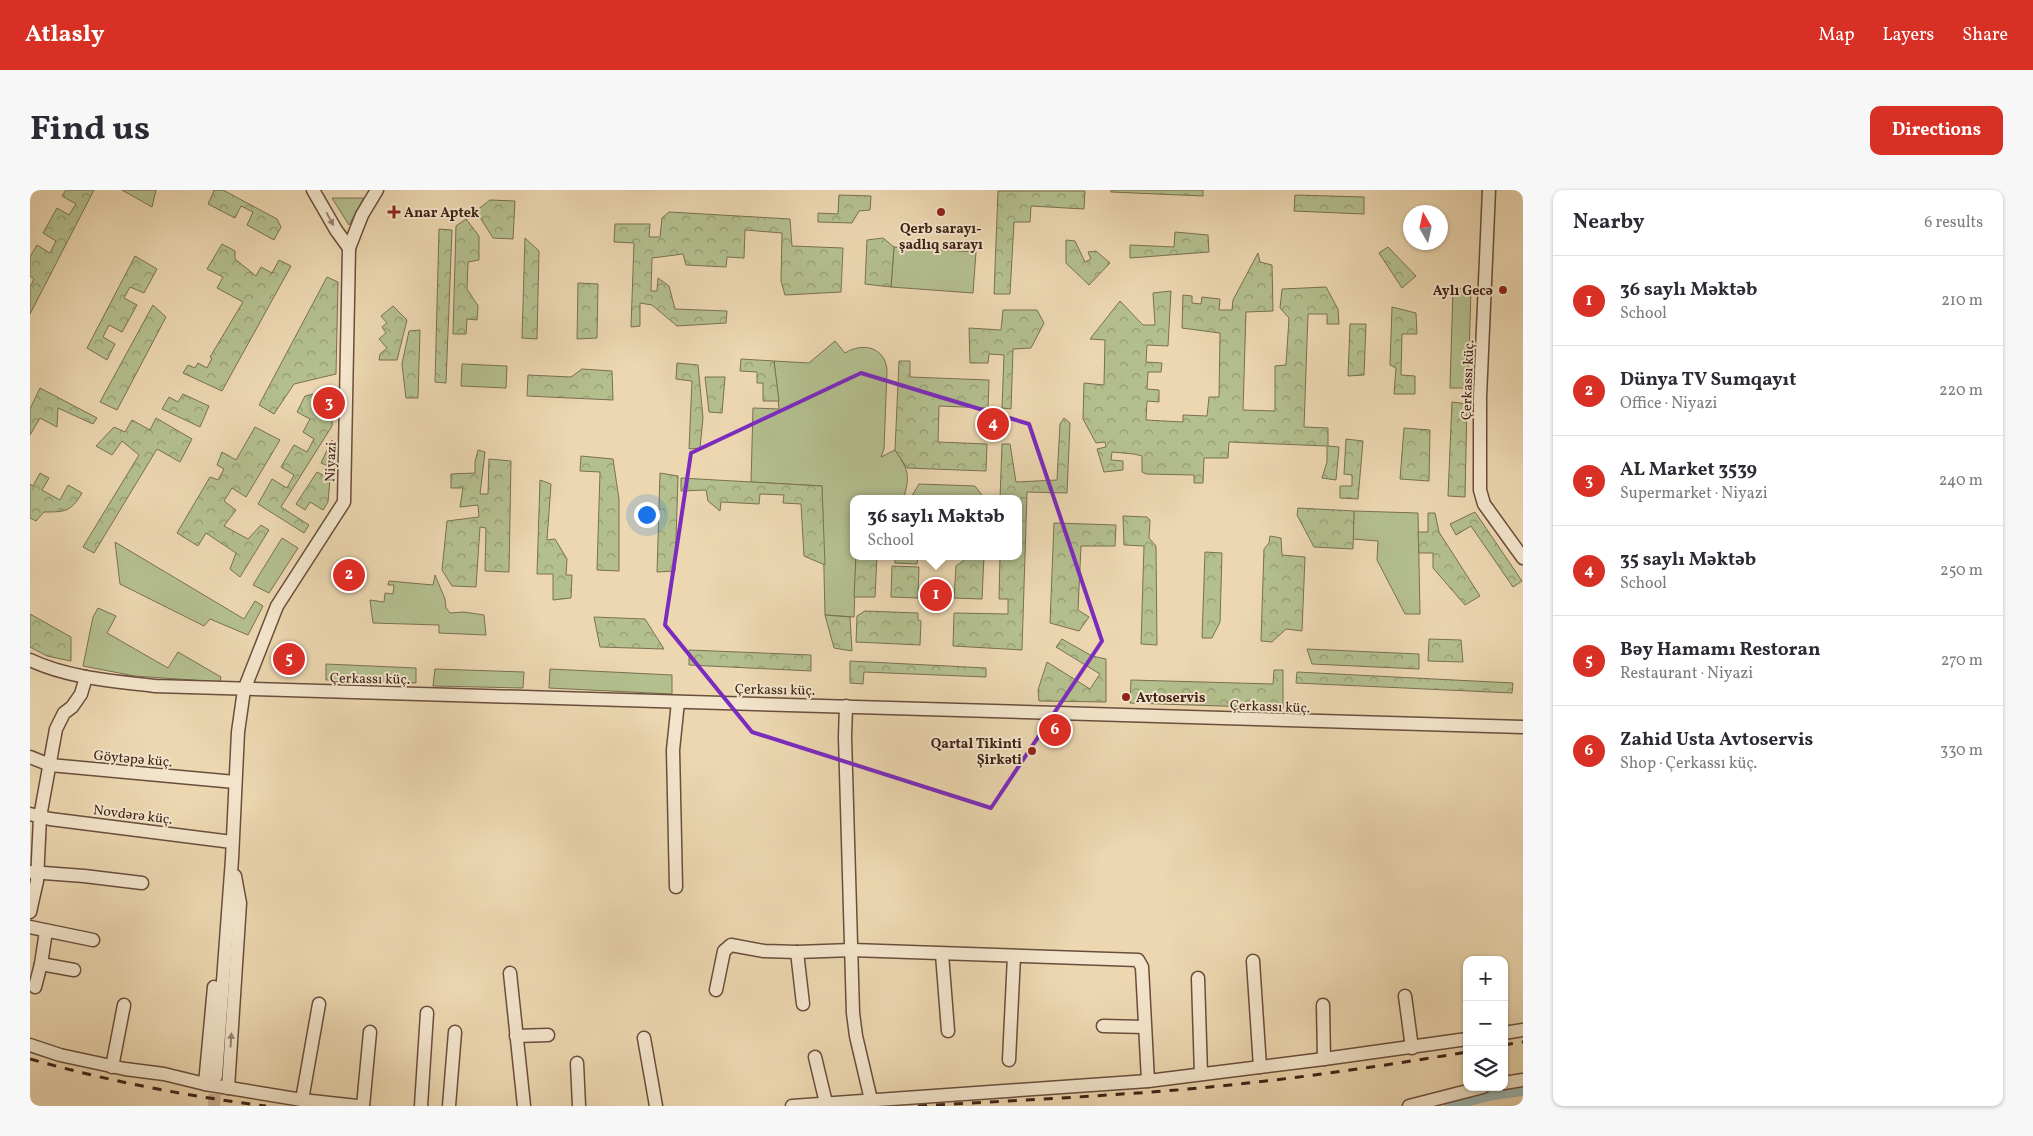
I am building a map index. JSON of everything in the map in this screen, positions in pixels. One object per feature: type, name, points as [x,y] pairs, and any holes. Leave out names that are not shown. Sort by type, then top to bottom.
[{"type":"street","points":[[313,190],[349,248]]},
{"type":"street","points":[[349,248],[362,215],[377,190]]},
{"type":"street","name":"Çerkassı küç.","points":[[1489,190],[1480,397],[1480,490],[1484,504],[1523,558]]},
{"type":"street","name":"Niyazi","points":[[232,859],[239,719],[244,690],[277,606],[344,502],[349,248]]},
{"type":"street","name":"Çerkassı küç.","points":[[30,660],[86,677],[155,686],[244,690],[846,706],[1296,722],[1523,727]]},
{"type":"street","points":[[30,912],[36,890],[34,873],[35,816],[50,765],[56,729],[61,718],[77,702],[82,694],[86,677]]},
{"type":"street","points":[[676,887],[673,750],[678,702]]},
{"type":"street","points":[[846,706],[845,736],[853,1013],[856,1036],[872,1100]]},
{"type":"street","name":"Göytəpə küç.","points":[[30,757],[50,765],[236,782]]},
{"type":"street","name":"Novdərə küç.","points":[[35,816],[232,842]]},
{"type":"street","points":[[216,1076],[232,859]]},
{"type":"street","points":[[205,1084],[222,902],[232,859]]},
{"type":"street","points":[[228,1088],[240,903],[232,859]]},
{"type":"street","points":[[34,873],[84,876],[142,883]]},
{"type":"street","points":[[30,927],[94,940]]},
{"type":"street","points":[[35,987],[46,931]]},
{"type":"street","points":[[716,990],[724,951],[726,947],[731,945],[797,952],[852,950],[1138,960],[1142,967],[1148,1081]]},
{"type":"street","points":[[797,952],[803,1004]]},
{"type":"street","points":[[942,954],[948,1032]]},
{"type":"street","points":[[1009,1060],[1014,956]]},
{"type":"street","points":[[1253,961],[1260,1067]]},
{"type":"street","points":[[41,964],[74,970]]},
{"type":"street","points":[[510,973],[524,1106]]},
{"type":"street","points":[[1198,978],[1201,1074]]},
{"type":"street","points":[[1405,996],[1412,1048]]},
{"type":"street","points":[[302,1100],[319,1004]]},
{"type":"street","points":[[112,1067],[124,1005]]},
{"type":"street","points":[[1323,1005],[1324,1059]]},
{"type":"street","points":[[421,1106],[427,1013]]},
{"type":"street","points":[[1104,1026],[1144,1027]]},
{"type":"street","points":[[1508,1032],[1523,1030]]},
{"type":"street","points":[[364,1106],[370,1032]]},
{"type":"street","points":[[449,1106],[455,1032]]},
{"type":"street","points":[[516,1036],[548,1035]]},
{"type":"street","points":[[644,1038],[656,1106]]},
{"type":"street","points":[[792,1106],[1148,1081],[1412,1048],[1463,1040]]},
{"type":"street","points":[[30,1045],[112,1067],[173,1076],[205,1084],[302,1100],[357,1106]]},
{"type":"street","points":[[815,1056],[826,1103]]},
{"type":"street","points":[[576,1063],[579,1106]]},
{"type":"street","points":[[1508,1082],[1523,1080]]},
{"type":"street","points":[[1409,1106],[1467,1091]]},
{"type":"highlighted area","points":[[861,373],[1029,424],[1102,641],[991,808],[752,732],[665,625],[691,453]]},
{"type":"green space","points":[[66,190],[94,190],[30,314],[30,287],[34,279],[30,276],[30,257],[37,245],[50,253],[56,241],[43,233],[57,208],[69,215],[76,204],[62,196]]},
{"type":"green space","points":[[122,190],[156,190],[152,207]]},
{"type":"green space","points":[[213,190],[223,190],[277,219],[281,227],[274,240],[247,225],[253,212],[241,206],[235,218],[208,204]]},
{"type":"green space","points":[[1111,190],[1203,190],[1203,196],[1111,192]]},
{"type":"green space","points":[[998,191],[1085,191],[1084,209],[1031,206],[1030,222],[1014,222],[1010,294],[994,294]]},
{"type":"green space","points":[[839,195],[871,196],[870,210],[859,211],[852,223],[818,222],[818,213],[838,214]]},
{"type":"green space","points":[[1295,195],[1364,197],[1364,214],[1294,211]]},
{"type":"green space","points":[[332,198],[364,198],[349,225]]},
{"type":"green space","points":[[490,200],[515,201],[513,239],[493,238],[476,211]]},
{"type":"green space","points":[[669,212],[790,219],[792,246],[843,248],[841,292],[785,295],[781,281],[782,233],[745,230],[744,258],[727,257],[726,267],[686,265],[683,254],[652,258],[651,291],[657,291],[658,278],[669,286],[675,309],[727,311],[726,323],[677,326],[652,305],[640,303],[640,326],[631,327],[634,243],[614,242],[615,224],[650,224],[649,237],[660,237],[662,218]]},
{"type":"green space","points":[[466,219],[479,236],[479,260],[468,262],[467,289],[478,306],[477,320],[467,319],[466,334],[453,334],[456,226]]},
{"type":"green space","points":[[439,229],[452,230],[446,383],[435,382]]},
{"type":"green space","points":[[1175,232],[1208,235],[1209,252],[1130,258],[1130,245],[1174,247]]},
{"type":"green space","points":[[525,238],[539,251],[537,339],[522,338]]},
{"type":"green space","points":[[883,238],[894,247],[891,287],[865,284],[867,240]]},
{"type":"green space","points":[[1066,240],[1075,241],[1085,262],[1091,259],[1088,252],[1096,251],[1110,263],[1089,285],[1066,263]]},
{"type":"green space","points":[[222,244],[235,251],[235,259],[256,276],[261,267],[272,273],[279,260],[291,266],[222,391],[183,373],[188,365],[195,368],[198,363],[207,368],[212,358],[210,357],[243,302],[217,288],[223,277],[207,269]]},
{"type":"green space","points":[[894,247],[976,252],[973,293],[891,287]]},
{"type":"green space","points":[[1388,247],[1416,276],[1402,288],[1379,253]]},
{"type":"green space","points":[[1258,253],[1260,262],[1272,265],[1273,311],[1246,312],[1243,410],[1275,411],[1275,366],[1286,365],[1289,318],[1280,308],[1282,289],[1326,287],[1338,309],[1339,324],[1327,324],[1327,314],[1308,314],[1304,427],[1328,428],[1328,446],[1339,447],[1336,480],[1322,478],[1327,462],[1327,446],[1229,442],[1228,458],[1204,458],[1203,483],[1194,483],[1194,475],[1146,474],[1142,472],[1142,456],[1134,454],[1112,452],[1111,460],[1123,461],[1123,470],[1104,472],[1097,449],[1106,447],[1105,442],[1096,443],[1083,419],[1084,383],[1104,385],[1105,340],[1090,339],[1120,301],[1143,325],[1155,325],[1153,293],[1171,291],[1168,346],[1147,345],[1146,362],[1162,363],[1161,372],[1148,372],[1147,389],[1159,390],[1159,402],[1147,401],[1146,420],[1183,422],[1183,415],[1207,416],[1209,397],[1219,397],[1220,333],[1182,328],[1183,295],[1192,296],[1192,303],[1201,304],[1202,297],[1220,299],[1219,310],[1232,310],[1233,300]]},
{"type":"green space","points":[[135,256],[157,269],[144,293],[130,287],[124,298],[137,305],[122,332],[109,325],[103,337],[115,344],[107,360],[87,348]]},
{"type":"green space","points":[[327,277],[338,282],[336,374],[294,384],[274,414],[259,405]]},
{"type":"green space","points":[[578,283],[598,284],[597,338],[577,339]]},
{"type":"green space","points":[[1453,288],[1471,289],[1468,388],[1450,388]]},
{"type":"green space","points":[[153,305],[166,317],[117,410],[100,402]]},
{"type":"green space","points":[[393,306],[407,320],[397,360],[379,360],[380,354],[387,348],[379,339],[386,333],[382,327],[387,323],[381,316]]},
{"type":"green space","points":[[1392,307],[1416,313],[1417,334],[1402,334],[1401,375],[1415,376],[1415,394],[1394,394],[1396,368],[1390,365]]},
{"type":"green space","points":[[1003,310],[1037,310],[1044,323],[1031,348],[1013,349],[1011,409],[1002,408],[1004,355],[989,354],[988,363],[970,363],[969,328],[1001,330]]},
{"type":"green space","points":[[1350,324],[1366,324],[1364,375],[1348,376]]},
{"type":"green space","points":[[420,330],[418,398],[406,398],[402,364],[409,331]]},
{"type":"green space","points":[[835,341],[845,353],[866,347],[878,352],[882,356],[887,370],[884,449],[881,457],[895,450],[903,462],[907,473],[904,495],[850,495],[850,560],[856,560],[854,617],[825,615],[822,486],[751,482],[753,408],[779,409],[774,361],[809,363]]},
{"type":"green space","points":[[741,359],[774,361],[779,401],[763,401],[763,383],[757,383],[757,372],[740,371]]},
{"type":"green space","points":[[899,361],[910,361],[910,377],[989,380],[988,408],[939,406],[938,442],[987,444],[986,471],[907,468],[895,450]]},
{"type":"green space","points":[[677,363],[698,365],[703,418],[700,448],[689,449],[692,381],[676,379]]},
{"type":"green space","points":[[462,364],[507,366],[506,388],[461,386]]},
{"type":"green space","points":[[582,369],[612,371],[613,400],[527,396],[528,375],[571,377]]},
{"type":"green space","points":[[705,377],[725,377],[722,413],[709,412]]},
{"type":"green space","points":[[40,388],[97,418],[93,424],[58,408],[57,427],[40,418],[30,435],[30,409]]},
{"type":"green space","points":[[334,389],[332,426],[281,507],[309,525],[304,533],[258,504],[272,479],[287,488],[294,475],[281,467],[294,445],[307,452],[314,439],[303,432],[310,419],[297,412],[305,396]]},
{"type":"green space","points":[[183,394],[209,406],[200,427],[162,409],[169,397],[178,402]]},
{"type":"green space","points":[[1452,402],[1467,404],[1465,497],[1448,496]]},
{"type":"green space","points":[[156,418],[192,439],[180,462],[157,449],[94,553],[83,547],[139,455],[122,441],[112,455],[96,446],[114,427],[125,432],[132,420],[150,430]]},
{"type":"green space","points":[[1064,418],[1070,423],[1067,493],[1027,492],[1022,650],[953,646],[954,613],[1008,614],[1008,599],[999,599],[1000,560],[1022,560],[1022,495],[1000,495],[1002,444],[1010,444],[1016,482],[1057,480],[1060,424]]},
{"type":"green space","points":[[255,427],[280,440],[246,497],[232,488],[224,501],[236,510],[224,526],[248,539],[261,525],[269,530],[240,577],[230,569],[236,553],[206,533],[198,546],[177,533],[210,477],[218,480],[224,469],[217,465],[222,452],[236,460]]},
{"type":"green space","points":[[1404,428],[1430,430],[1429,481],[1400,479]]},
{"type":"green space","points":[[1346,439],[1363,441],[1358,499],[1340,498],[1340,486],[1352,486],[1352,475],[1344,474]]},
{"type":"green space","points":[[332,440],[331,467],[321,463]]},
{"type":"green space","points":[[478,450],[485,452],[480,494],[488,494],[489,459],[511,461],[509,572],[485,571],[486,528],[480,527],[476,587],[452,586],[442,570],[447,521],[479,517],[478,505],[460,507],[463,488],[451,488],[451,474],[475,473]]},
{"type":"green space","points":[[581,456],[613,459],[619,499],[619,571],[597,570],[600,472],[580,471]]},
{"type":"green space","points":[[317,472],[330,479],[328,502],[323,510],[310,502],[305,510],[296,504]]},
{"type":"green space","points":[[40,473],[49,478],[42,490],[60,500],[68,485],[82,493],[67,510],[44,512],[36,521],[30,518],[30,484],[33,486]]},
{"type":"green space","points":[[660,473],[678,476],[675,571],[657,572]]},
{"type":"green space","points":[[681,478],[822,486],[825,565],[804,556],[801,504],[783,503],[784,495],[760,494],[759,504],[721,502],[720,511],[708,501],[706,490],[681,491]]},
{"type":"green space","points":[[540,480],[551,484],[547,540],[555,539],[567,559],[566,575],[572,575],[571,598],[553,600],[553,574],[537,574]]},
{"type":"green space","points":[[919,484],[975,486],[982,495],[912,495]]},
{"type":"green space","points":[[1298,508],[1354,511],[1353,549],[1314,547],[1297,515]]},
{"type":"green space","points":[[1354,511],[1418,513],[1420,614],[1405,614],[1377,560],[1378,541],[1353,539]]},
{"type":"green space","points":[[1475,512],[1522,581],[1513,587],[1471,526],[1456,535],[1450,524]]},
{"type":"green space","points":[[1428,513],[1435,513],[1439,532],[1480,596],[1465,605],[1433,568],[1433,553],[1419,553],[1418,532],[1428,532]]},
{"type":"green space","points":[[1123,516],[1147,517],[1150,520],[1149,538],[1156,546],[1157,645],[1141,644],[1144,546],[1124,545]]},
{"type":"green space","points":[[1054,523],[1116,525],[1115,546],[1081,546],[1078,610],[1089,617],[1079,631],[1050,623]]},
{"type":"green space","points":[[1270,536],[1281,538],[1282,555],[1305,557],[1302,631],[1286,629],[1272,642],[1261,641],[1264,549],[1269,543]]},
{"type":"green space","points":[[282,538],[298,548],[269,593],[253,585]]},
{"type":"green space","points":[[115,542],[244,619],[255,601],[263,606],[248,635],[210,619],[204,626],[120,584]]},
{"type":"green space","points":[[1205,552],[1222,553],[1220,622],[1212,638],[1202,638]]},
{"type":"green space","points":[[856,560],[877,560],[875,597],[854,597]]},
{"type":"green space","points":[[895,560],[918,560],[917,564],[895,563]]},
{"type":"green space","points":[[964,560],[984,560],[982,599],[954,598],[956,566]]},
{"type":"green space","points":[[892,566],[919,567],[918,598],[891,597]]},
{"type":"green space","points":[[435,575],[445,599],[446,608],[450,613],[464,612],[484,615],[486,635],[439,633],[439,625],[373,623],[370,600],[384,602],[385,593],[393,594],[394,585],[388,585],[389,581],[433,585]]},
{"type":"green space","points":[[98,608],[116,616],[107,633],[168,668],[178,652],[221,677],[220,682],[135,676],[83,666],[93,617]]},
{"type":"green space","points":[[865,611],[918,613],[918,620],[921,621],[920,645],[856,642],[857,616]]},
{"type":"green space","points":[[30,614],[71,637],[71,661],[47,656],[30,647]]},
{"type":"green space","points":[[825,615],[850,617],[852,651],[834,648]]},
{"type":"green space","points":[[594,617],[645,619],[664,649],[600,647]]},
{"type":"green space","points":[[1062,639],[1092,656],[1106,659],[1106,702],[1039,701],[1038,690],[1047,662],[1090,689],[1100,674],[1056,647]]},
{"type":"green space","points":[[1429,639],[1461,640],[1463,662],[1428,661]]},
{"type":"green space","points":[[1307,649],[1419,654],[1419,669],[1312,664]]},
{"type":"green space","points":[[689,650],[811,655],[811,671],[689,665]]},
{"type":"green space","points":[[850,661],[986,668],[986,677],[864,672],[863,684],[850,683]]},
{"type":"green space","points":[[326,664],[416,668],[416,683],[326,680]]},
{"type":"green space","points":[[435,669],[524,672],[523,688],[433,686]]},
{"type":"green space","points":[[550,669],[672,675],[672,694],[549,688]]},
{"type":"green space","points":[[1274,670],[1283,670],[1283,708],[1130,703],[1131,680],[1273,684]]},
{"type":"green space","points":[[1297,672],[1513,683],[1512,693],[1296,683]]},
{"type":"waterway","points":[[1449,1106],[1493,1095],[1523,1091]]},
{"type":"tunnel","points":[[214,1106],[216,1076]]},
{"type":"railway","points":[[1508,1044],[1523,1042]]},
{"type":"railway","points":[[918,1106],[1096,1096],[1252,1083],[1381,1066],[1463,1053]]},
{"type":"railway","points":[[30,1059],[147,1087],[206,1098],[266,1106]]},
{"type":"place","name":"Anar Aptek","points":[[394,212]]},
{"type":"place","name":"Qerb sarayı- şadlıq sarayı","points":[[941,212]]},
{"type":"place","name":"Aylı Gecə","points":[[1503,290]]},
{"type":"place","name":"AL Market 3539","points":[[329,403]]},
{"type":"place","name":"35 saylı Məktəb","points":[[993,424]]},
{"type":"place","name":"Dünya TV Sumqayıt","points":[[349,575]]},
{"type":"place","name":"36 saylı Məktəb","points":[[936,595]]},
{"type":"place","name":"Bәy Hamamı Restoran","points":[[289,659]]},
{"type":"place","name":"Avtoservis","points":[[1126,697]]},
{"type":"place","name":"Zahid Usta Avtoservis","points":[[1055,730]]},
{"type":"place","name":"Qartal Tikinti Şirkәti","points":[[1032,751]]}]
